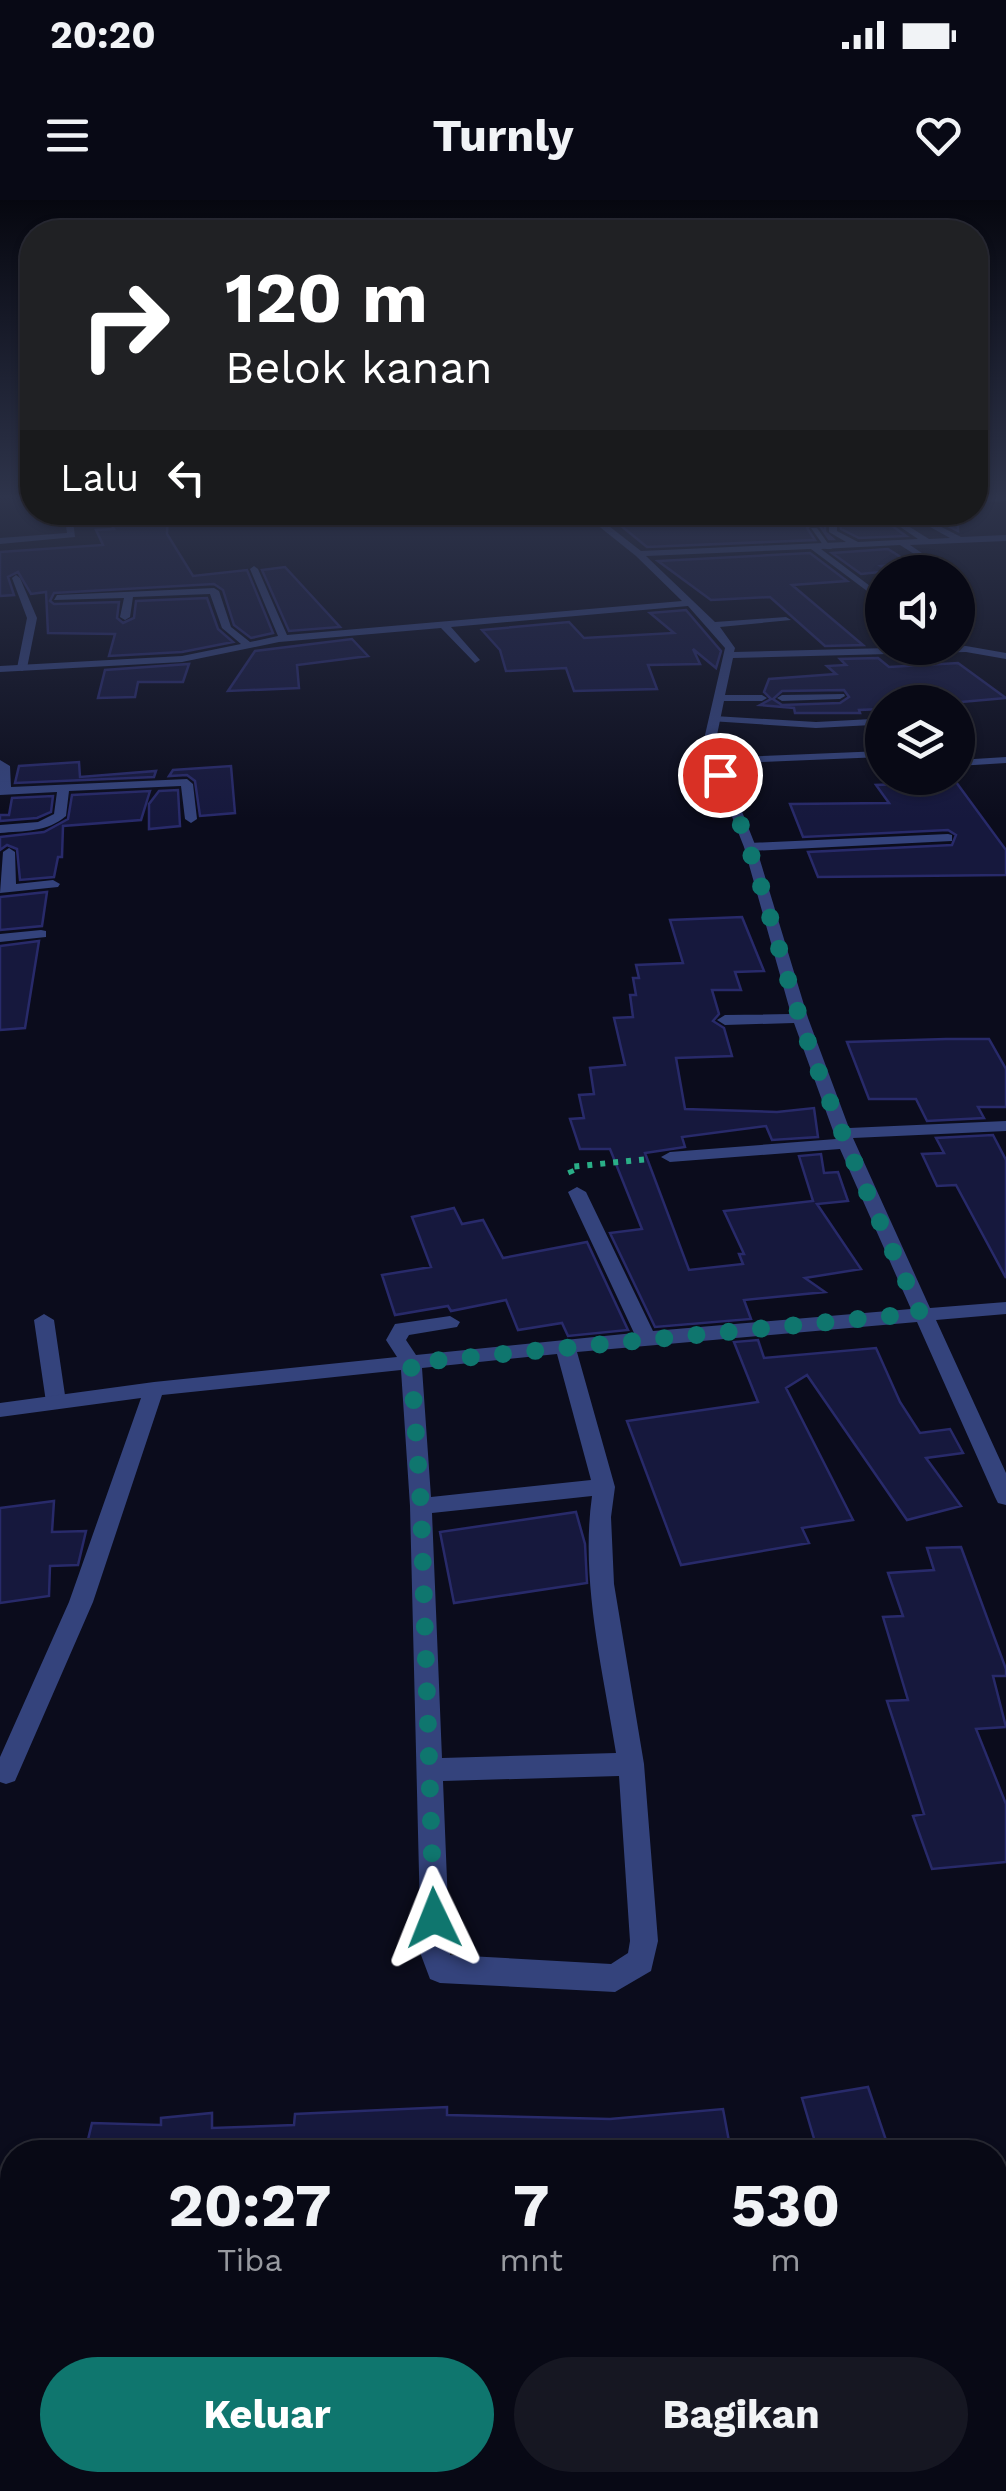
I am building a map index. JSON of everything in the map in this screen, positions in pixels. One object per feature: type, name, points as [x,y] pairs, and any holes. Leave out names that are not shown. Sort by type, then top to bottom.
[{"type":"street","points":[[22,668],[32,618],[27,605]]},
{"type":"street","points":[[125,617],[128,605]]},
{"type":"street","points":[[219,605],[227,628],[248,645]]},
{"type":"street","points":[[270,605],[284,639]]},
{"type":"street","points":[[0,669],[182,659],[284,639],[443,624],[515,623],[679,605]]},
{"type":"street","points":[[688,605],[713,625],[732,655],[714,718],[711,746],[750,846],[800,1018],[845,1138],[920,1313],[1006,1497]]},
{"type":"street","points":[[713,625],[786,620]]},
{"type":"street","points":[[443,624],[475,660]]},
{"type":"street","points":[[732,655],[966,649],[1006,656]]},
{"type":"street","points":[[782,698],[840,696]]},
{"type":"street","points":[[722,698],[762,698]]},
{"type":"street","points":[[714,718],[816,725],[865,722]]},
{"type":"street","points":[[975,750],[1006,749]]},
{"type":"street","points":[[718,768],[865,755]]},
{"type":"street","points":[[975,761],[1006,760]]},
{"type":"street","points":[[0,763],[4,766],[2,791],[183,782],[191,819]]},
{"type":"street","points":[[718,768],[865,766]]},
{"type":"street","points":[[0,829],[51,823],[60,816],[63,788]]},
{"type":"street","points":[[750,846],[948,838]]},
{"type":"street","points":[[8,852],[4,889],[53,884]]},
{"type":"street","points":[[0,938],[41,934]]},
{"type":"street","points":[[725,1020],[800,1018]]},
{"type":"street","points":[[670,1157],[1006,1126]]},
{"type":"street","points":[[576,1192],[646,1338]]},
{"type":"street","points":[[0,1410],[154,1388],[565,1346],[1006,1308]]},
{"type":"street","points":[[44,1320],[56,1402]]},
{"type":"street","points":[[450,1322],[402,1329],[396,1340],[411,1363],[421,1506],[435,1955],[440,1969],[615,1978],[641,1961],[644,1941],[631,1764],[602,1584],[600,1517],[604,1487],[565,1346]]},
{"type":"street","points":[[6,1773],[81,1602],[154,1388]]},
{"type":"street","points":[[421,1506],[604,1487]]},
{"type":"street","points":[[430,1770],[631,1764]]},
{"type":"path","points":[[576,1192],[570,1167],[670,1157]]},
{"type":"building","points":[[47,605],[119,605],[117,618],[123,623],[134,618],[136,605],[209,605],[218,629],[233,642],[182,652],[109,656],[115,634],[48,633]]},
{"type":"building","points":[[228,605],[261,605],[273,633],[251,638],[234,625]]},
{"type":"building","points":[[277,605],[320,605],[340,627],[289,631]]},
{"type":"building","points":[[779,605],[816,605],[863,645],[825,646]]},
{"type":"building","points":[[686,610],[721,651],[716,668],[693,649],[700,664],[648,665],[657,689],[574,691],[566,668],[506,671],[500,650],[482,630],[569,622],[584,638],[674,633],[650,613]]},
{"type":"building","points":[[352,639],[368,656],[297,665],[299,688],[228,691],[255,651]]},
{"type":"building","points":[[865,658],[865,665],[889,667],[961,665],[1006,698],[975,701],[975,685],[865,685],[865,710],[859,710],[860,713],[795,713],[794,708],[760,705],[771,699],[764,692],[769,679],[836,674],[827,666],[846,665],[840,659]],"holes":[[[844,690],[849,697],[840,703],[782,705],[773,699],[782,691]]]},
{"type":"building","points":[[189,664],[183,682],[138,682],[135,697],[98,698],[105,670]]},
{"type":"building","points":[[79,762],[80,777],[156,771],[154,777],[15,783],[19,766]]},
{"type":"building","points":[[231,766],[235,813],[200,816],[195,781],[187,775],[169,776],[173,770]]},
{"type":"building","points":[[178,790],[180,826],[149,829],[149,804],[159,791]]},
{"type":"building","points":[[150,791],[141,820],[63,826],[62,857],[58,857],[54,877],[20,880],[17,849],[7,845],[0,850],[0,837],[44,832],[68,819],[72,795]]},
{"type":"building","points":[[883,795],[966,795],[1006,850],[1006,875],[818,877],[808,852],[952,845],[956,835],[948,830],[803,837],[790,804],[889,803]]},
{"type":"building","points":[[53,796],[51,812],[37,818],[0,821],[0,815],[9,815],[12,798]]},
{"type":"building","points":[[47,892],[42,926],[0,930],[0,897]]},
{"type":"building","points":[[742,917],[764,971],[735,972],[741,990],[712,990],[719,1014],[713,1021],[724,1028],[732,1056],[676,1058],[685,1109],[777,1112],[814,1108],[818,1137],[772,1140],[766,1126],[682,1137],[685,1147],[645,1153],[689,1270],[743,1264],[739,1254],[744,1254],[724,1211],[813,1201],[799,1156],[821,1154],[824,1173],[838,1172],[848,1201],[817,1204],[861,1269],[805,1278],[825,1292],[744,1300],[751,1319],[655,1327],[610,1233],[642,1229],[610,1149],[580,1149],[570,1119],[584,1118],[579,1095],[594,1094],[590,1068],[625,1065],[614,1018],[633,1017],[630,995],[636,995],[636,965],[683,963],[670,920]]},
{"type":"building","points":[[39,941],[25,1028],[0,1030],[0,946]]},
{"type":"building","points":[[989,1039],[1006,1069],[1006,1107],[978,1107],[984,1118],[927,1121],[916,1099],[869,1099],[847,1042]]},
{"type":"building","points":[[993,1135],[1006,1160],[1006,1278],[956,1185],[937,1186],[922,1154],[944,1153],[936,1138]]},
{"type":"building","points":[[454,1208],[462,1224],[483,1220],[503,1258],[587,1242],[628,1330],[568,1336],[562,1323],[518,1330],[506,1300],[451,1311],[448,1306],[395,1315],[382,1275],[431,1267],[412,1217]]},
{"type":"building","points":[[758,1340],[764,1358],[876,1348],[900,1402],[920,1433],[950,1429],[963,1453],[926,1458],[961,1506],[907,1520],[807,1375],[786,1388],[853,1520],[802,1528],[809,1543],[681,1565],[627,1421],[758,1402],[734,1342]]},
{"type":"building","points":[[54,1501],[52,1532],[86,1531],[78,1565],[50,1566],[49,1596],[0,1603],[0,1508]]},
{"type":"building","points":[[576,1512],[585,1544],[587,1583],[454,1603],[440,1532]]},
{"type":"building","points":[[961,1547],[1006,1669],[1006,1676],[993,1676],[1006,1727],[976,1729],[1006,1804],[1006,1862],[932,1869],[913,1816],[924,1814],[887,1701],[908,1700],[883,1617],[903,1616],[888,1573],[934,1570],[927,1548]]},
{"type":"building","points":[[868,2087],[886,2140],[814,2140],[802,2098]]},
{"type":"building","points":[[447,2107],[447,2115],[610,2119],[723,2109],[729,2140],[88,2140],[92,2123],[161,2125],[161,2118],[212,2113],[212,2128],[294,2125],[295,2114]]},
{"type":"route","points":[[434,1918],[421,1506],[411,1363],[920,1313],[846,1143],[800,1018],[750,846],[720,775]]}]
